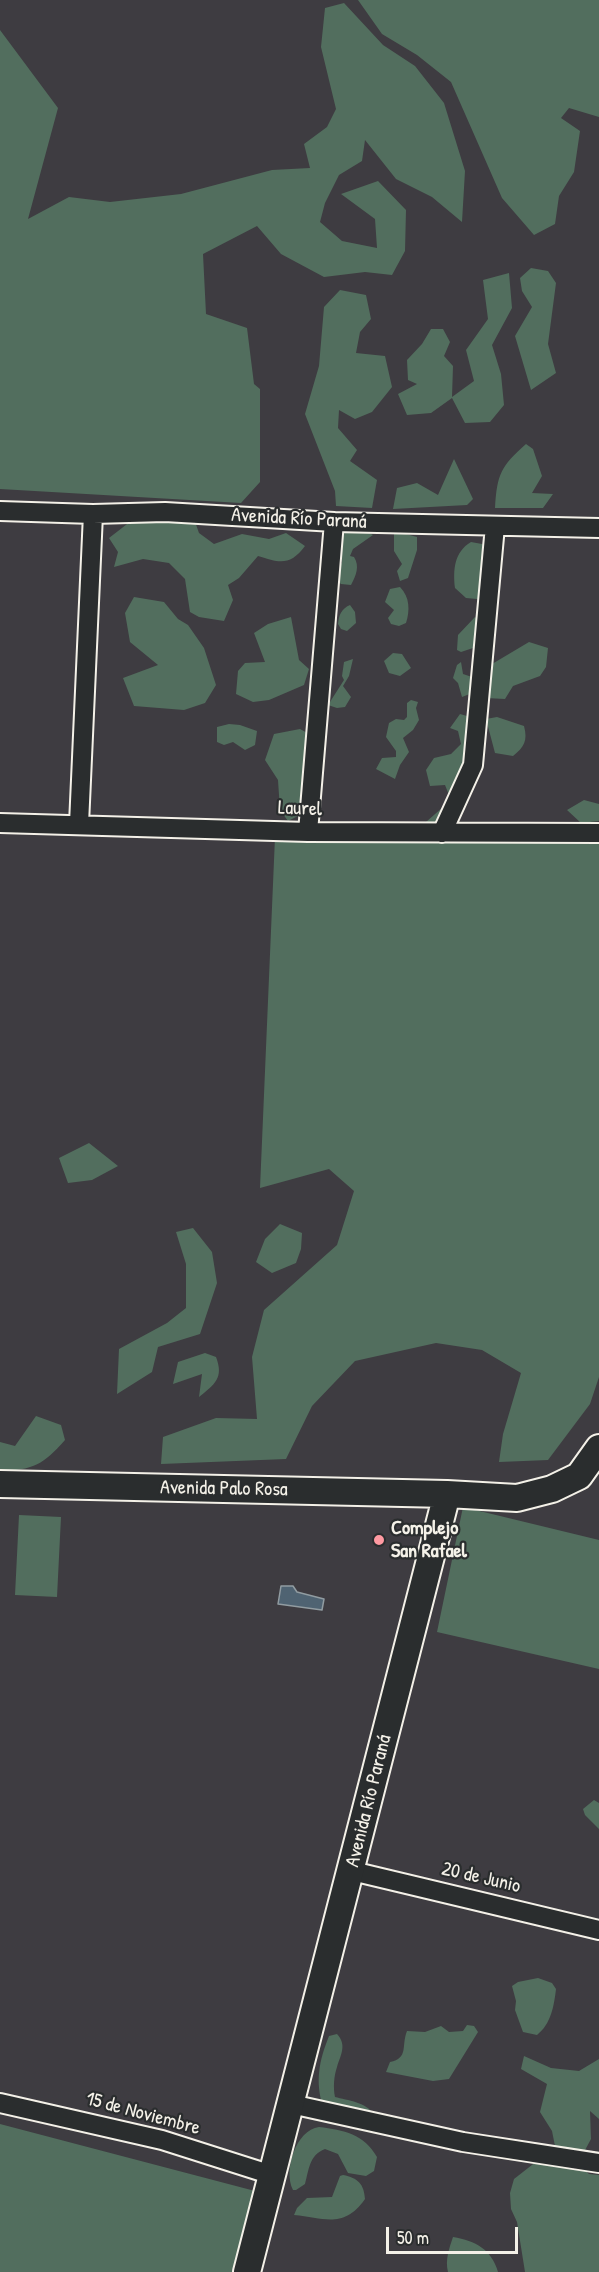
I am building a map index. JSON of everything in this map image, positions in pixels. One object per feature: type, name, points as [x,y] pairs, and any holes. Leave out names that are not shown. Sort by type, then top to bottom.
[{"type":"main road","points":[[447,1494],[517,1498],[552,1489],[579,1476],[599,1448]]},
{"type":"main road","name":"Avenida Palo Rosa","points":[[0,1484],[447,1494]]},
{"type":"main road","name":"Avenida Río Paraná","points":[[247,2272],[352,1871],[447,1494]]},
{"type":"street","name":"Avenida Río Paraná","points":[[0,511],[93,514],[165,512],[334,522],[599,528]]},
{"type":"street","points":[[79,824],[93,514]]},
{"type":"street","points":[[308,832],[334,522]]},
{"type":"street","points":[[442,833],[473,765],[495,526]]},
{"type":"street","name":"Laurel","points":[[0,823],[308,832],[599,833]]},
{"type":"street","name":"20 de Junio","points":[[352,1871],[599,1930]]},
{"type":"street","name":"15 de Noviembre","points":[[0,2103],[162,2140],[272,2175]]},
{"type":"street","points":[[291,2104],[463,2142],[599,2163]]},
{"type":"green space","points":[[358,0],[599,0],[599,117],[569,108],[561,118],[580,131],[574,172],[559,196],[555,224],[534,235],[502,198],[451,82],[417,55],[382,34]]},
{"type":"green space","points":[[344,3],[383,45],[415,66],[444,103],[465,171],[462,222],[432,197],[396,179],[365,140],[362,161],[339,175],[325,203],[320,222],[342,241],[377,248],[375,219],[341,194],[378,181],[406,210],[405,251],[392,275],[365,272],[324,277],[281,254],[257,226],[203,254],[206,314],[247,328],[254,384],[260,389],[260,482],[241,503],[0,489],[0,30],[58,108],[28,219],[69,197],[110,202],[181,194],[272,170],[310,168],[304,144],[327,127],[336,109],[321,47],[325,8]]},
{"type":"green space","points":[[531,268],[548,271],[556,283],[548,344],[556,373],[531,390],[515,336],[532,307],[522,291],[520,278]]},
{"type":"green space","points":[[509,273],[512,308],[492,345],[501,374],[504,405],[490,422],[465,423],[452,398],[431,413],[407,415],[398,394],[417,384],[408,380],[407,360],[422,344],[431,329],[443,329],[450,342],[444,356],[453,366],[452,397],[474,381],[466,350],[488,319],[483,280]]},
{"type":"green space","points":[[340,290],[366,295],[371,319],[360,332],[356,353],[385,356],[392,387],[372,412],[355,419],[339,410],[338,428],[357,450],[350,461],[377,480],[372,508],[336,506],[335,491],[305,414],[319,366],[324,307]]},
{"type":"green space","points":[[526,444],[533,449],[542,476],[532,493],[553,494],[543,508],[495,508],[497,487],[502,472],[511,458]]},
{"type":"green space","points":[[454,459],[473,499],[467,505],[393,509],[397,488],[417,483],[438,495]]},
{"type":"green space","points":[[193,516],[199,533],[214,544],[242,534],[269,539],[286,533],[305,546],[289,560],[279,561],[258,556],[239,578],[228,585],[233,600],[224,621],[199,617],[190,612],[185,579],[169,563],[143,559],[114,567],[118,552],[109,538],[131,521]]},
{"type":"green space","points":[[358,527],[373,535],[353,549],[350,556],[356,560],[356,575],[351,585],[341,584],[334,578],[334,567],[342,563],[340,542],[345,532]]},
{"type":"green space","points":[[402,533],[417,537],[417,550],[408,578],[400,581],[397,571],[402,564],[394,551],[394,534]]},
{"type":"green space","points":[[471,542],[493,546],[488,600],[466,598],[455,588],[454,575],[458,556]]},
{"type":"green space","points":[[400,587],[406,595],[408,614],[406,623],[399,626],[391,624],[388,618],[394,610],[385,602],[390,589]]},
{"type":"green space","points":[[134,597],[164,602],[178,619],[188,625],[204,648],[216,685],[205,703],[184,710],[134,706],[123,678],[158,665],[130,642],[125,613]]},
{"type":"green space","points":[[350,605],[355,612],[356,623],[347,631],[341,629],[338,624],[344,608]]},
{"type":"green space","points":[[291,617],[299,660],[309,669],[304,685],[269,700],[253,702],[236,694],[238,671],[245,663],[265,662],[254,633],[268,624]]},
{"type":"green space","points":[[475,617],[486,626],[479,646],[461,652],[457,650],[458,635]]},
{"type":"green space","points":[[529,642],[548,648],[546,667],[540,676],[513,686],[505,699],[486,698],[480,690],[462,697],[458,683],[453,678],[457,665],[461,662],[463,674],[481,680],[487,667]]},
{"type":"green space","points":[[393,653],[402,654],[411,668],[400,676],[389,673],[384,661]]},
{"type":"green space","points":[[353,659],[349,676],[343,686],[351,697],[345,707],[337,708],[328,705],[344,680],[342,676],[344,662]]},
{"type":"green space","points":[[411,700],[418,702],[416,708],[419,720],[413,730],[403,738],[409,752],[400,765],[395,779],[376,769],[382,758],[396,757],[396,751],[386,737],[389,723],[396,719],[404,720],[407,717],[407,703]]},
{"type":"green space","points":[[460,714],[481,720],[451,800],[445,785],[430,786],[426,770],[434,758],[451,754],[461,744],[458,731],[450,728]]},
{"type":"green space","points":[[497,717],[524,726],[526,736],[524,743],[513,756],[495,753],[486,719]]},
{"type":"green space","points":[[229,724],[257,731],[255,745],[245,750],[233,742],[224,745],[217,742],[217,727]]},
{"type":"green space","points":[[300,729],[311,735],[304,813],[288,821],[280,810],[278,780],[265,760],[274,734]]},
{"type":"green space","points":[[451,800],[441,826],[426,822]]},
{"type":"green space","points":[[584,800],[599,804],[599,821],[581,823],[567,810]]},
{"type":"green space","points":[[275,837],[599,844],[599,1377],[590,1404],[548,1460],[499,1462],[503,1434],[521,1373],[482,1350],[436,1343],[355,1361],[312,1406],[286,1459],[161,1464],[163,1437],[216,1418],[257,1419],[252,1357],[264,1310],[337,1245],[354,1191],[329,1169],[260,1188]]},
{"type":"green space","points":[[89,1143],[118,1166],[92,1180],[68,1183],[59,1158]]},
{"type":"green space","points":[[280,1224],[302,1233],[301,1249],[296,1263],[272,1273],[256,1262],[265,1239]]},
{"type":"green space","points":[[193,1228],[212,1252],[217,1283],[200,1334],[158,1347],[152,1372],[117,1394],[119,1349],[167,1323],[186,1308],[186,1264],[176,1232]]},
{"type":"green space","points":[[205,1353],[216,1357],[219,1370],[210,1388],[199,1397],[202,1374],[173,1384],[178,1362]]},
{"type":"green space","points":[[36,1416],[61,1425],[65,1440],[37,1464],[21,1469],[0,1471],[0,1442],[15,1446]]},
{"type":"green space","points":[[463,1507],[599,1540],[599,1669],[437,1632]]},
{"type":"green space","points":[[19,1515],[61,1517],[57,1597],[15,1595]]},
{"type":"green space","points":[[594,1800],[599,1803],[599,1829],[585,1815],[583,1809]]},
{"type":"green space","points":[[538,1978],[552,1983],[556,1989],[549,2020],[537,2035],[523,2032],[515,2010],[516,2001],[512,1986],[518,1982]]},
{"type":"green space","points":[[467,2025],[474,2026],[478,2032],[449,2079],[433,2081],[386,2072],[390,2062],[400,2058],[407,2031],[425,2032],[441,2026],[449,2032],[463,2031]]},
{"type":"green space","points":[[337,2034],[342,2046],[336,2070],[335,2097],[367,2107],[373,2114],[323,2107],[319,2088],[321,2063],[329,2036]]},
{"type":"green space","points":[[524,2056],[551,2068],[579,2071],[599,2059],[599,2119],[590,2111],[591,2139],[584,2152],[555,2146],[552,2131],[540,2112],[547,2084],[521,2069]]},
{"type":"green space","points":[[0,2124],[255,2191],[238,2272],[0,2272]]},
{"type":"green space","points":[[319,2127],[345,2132],[360,2138],[377,2157],[374,2171],[366,2176],[348,2173],[338,2154],[325,2149],[313,2159],[305,2184],[293,2190],[290,2172],[294,2152],[304,2135]]},
{"type":"green space","points":[[537,2161],[578,2164],[589,2174],[599,2175],[599,2272],[525,2272],[517,2222],[511,2209],[510,2193],[514,2179]]},
{"type":"green space","points":[[340,2176],[353,2178],[362,2186],[365,2199],[349,2215],[325,2219],[294,2215],[297,2208],[307,2198],[332,2197]]},
{"type":"green space","points":[[453,2237],[482,2247],[491,2257],[498,2272],[448,2272],[447,2259]]},
{"type":"water","points":[[281,1586],[293,1586],[297,1592],[324,1599],[322,1610],[278,1604]]},
{"type":"place","name":"Complejo San Rafael","points":[[379,1540]]}]
